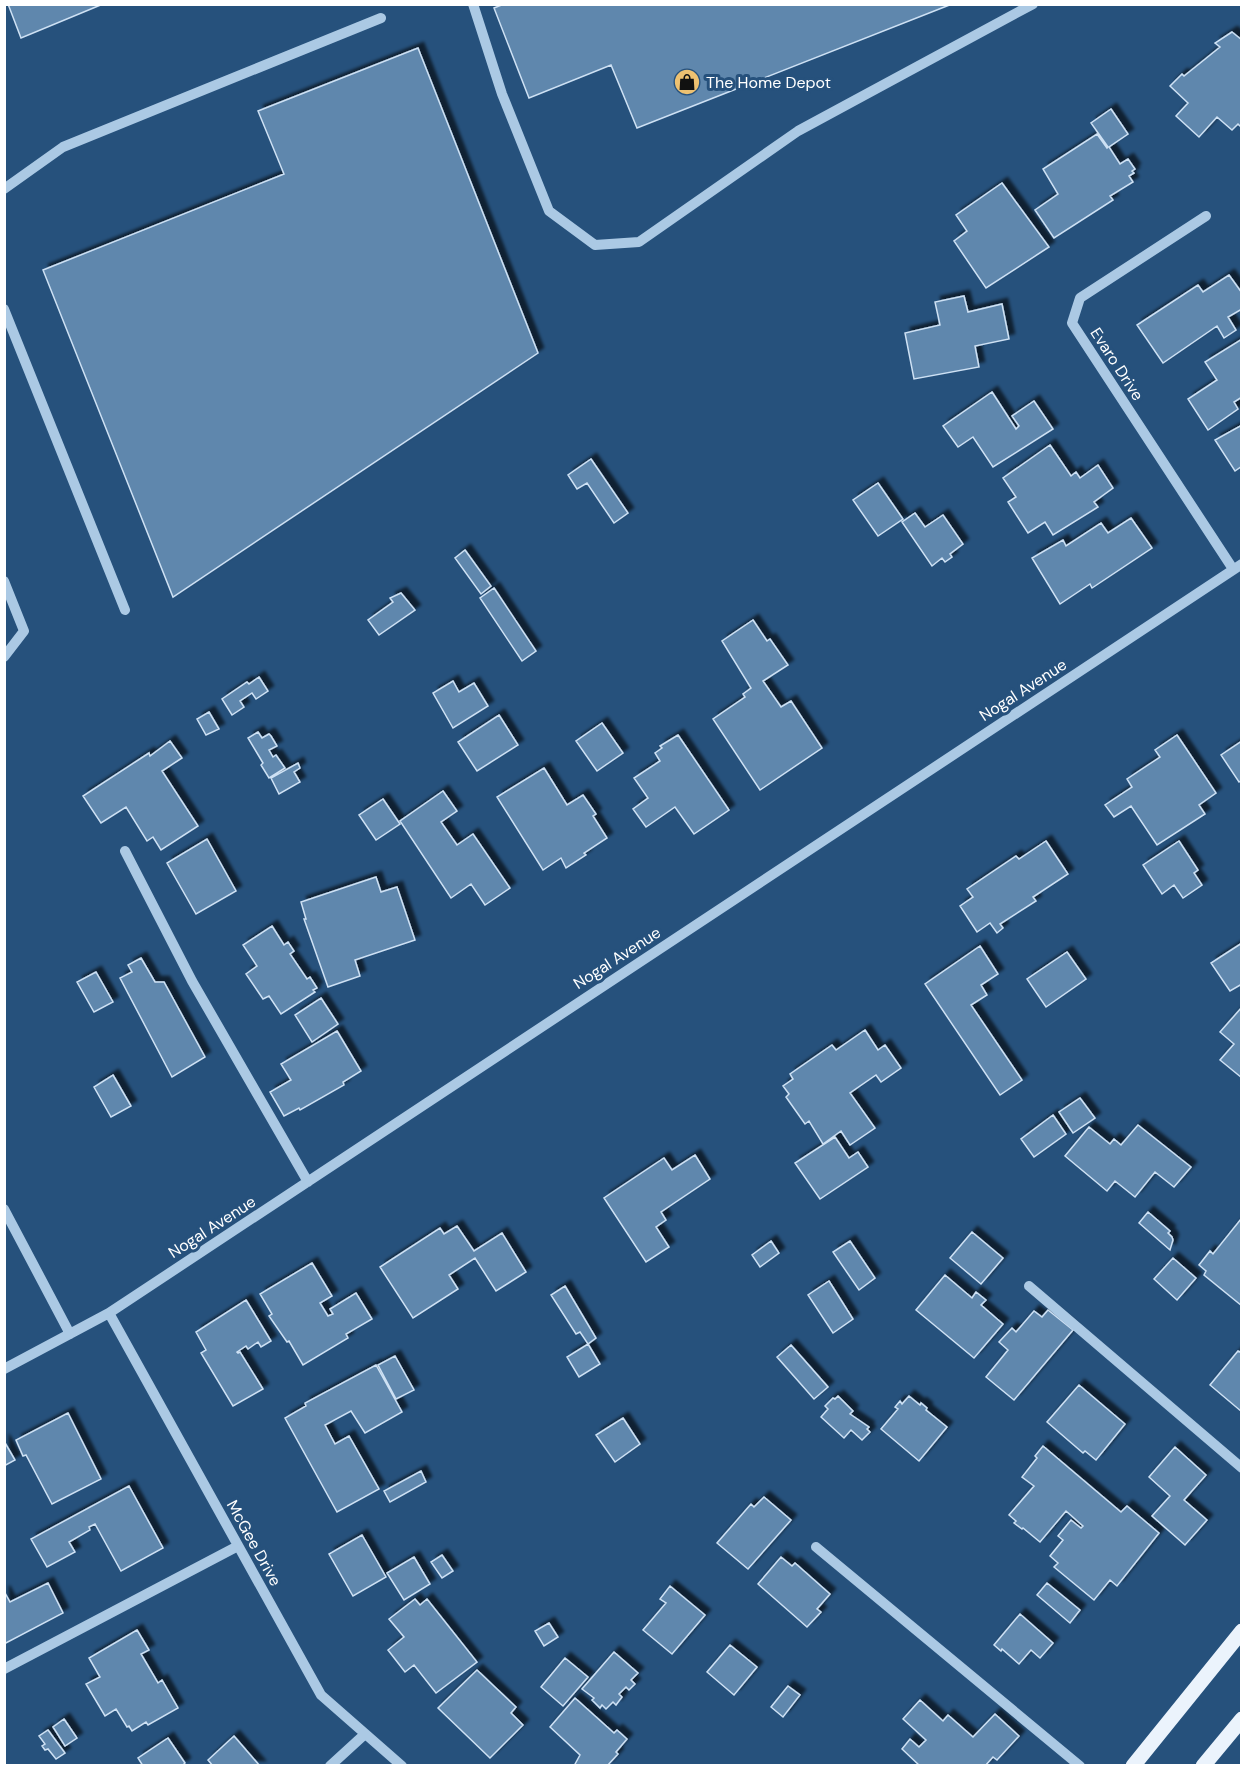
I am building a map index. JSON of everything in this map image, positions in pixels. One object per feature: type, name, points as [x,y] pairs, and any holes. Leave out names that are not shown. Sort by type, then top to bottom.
[{"type":"main road","points":[[1133,1766],[1242,1631]]},
{"type":"main road","points":[[1203,1766],[1242,1719]]},
{"type":"street","points":[[473,4],[502,93],[549,211],[595,245],[639,242],[798,131],[1033,4]]},
{"type":"street","points":[[4,189],[63,147],[381,18]]},
{"type":"street","name":"Evaro Drive","points":[[1206,216],[1080,298],[1072,323],[1237,566]]},
{"type":"street","points":[[4,309],[125,610]]},
{"type":"street","name":"Nogal Avenue","points":[[4,1369],[110,1313],[1237,566]]},
{"type":"street","points":[[4,581],[24,631],[4,657]]},
{"type":"street","points":[[125,851],[192,981],[308,1182]]},
{"type":"street","points":[[4,1209],[70,1334]]},
{"type":"street","points":[[1029,1286],[1242,1468]]},
{"type":"street","name":"McGee Drive","points":[[110,1313],[321,1695],[402,1766]]},
{"type":"street","points":[[4,1669],[238,1546]]},
{"type":"street","points":[[816,1547],[1080,1766]]},
{"type":"street","points":[[330,1766],[365,1734]]},
{"type":"building","points":[[8,4],[103,4],[21,38]]},
{"type":"building","name":"The Home Depot","points":[[504,4],[952,4],[637,128],[611,65],[529,98],[494,8]]},
{"type":"building","points":[[1232,32],[1242,40],[1242,124],[1240,126],[1238,124],[1232,130],[1217,117],[1199,137],[1176,116],[1188,103],[1170,86],[1182,74],[1184,76],[1220,47],[1215,43]]},
{"type":"building","points":[[418,48],[538,353],[173,597],[43,270],[284,174],[258,111]]},
{"type":"building","points":[[1111,109],[1128,134],[1109,147],[1120,164],[1128,159],[1135,169],[1132,171],[1134,173],[1129,176],[1133,182],[1110,196],[1113,200],[1054,238],[1035,210],[1058,194],[1043,169],[1097,134],[1107,148],[1091,123]]},
{"type":"building","points":[[1002,183],[1049,247],[986,288],[954,241],[967,231],[956,215]]},
{"type":"building","points":[[1229,275],[1242,293],[1242,309],[1228,317],[1236,330],[1224,338],[1217,326],[1163,363],[1137,325],[1198,285],[1203,292]]},
{"type":"building","points":[[964,296],[968,312],[1002,304],[1009,339],[975,346],[979,367],[914,379],[905,333],[940,325],[935,302]]},
{"type":"building","points":[[1242,339],[1242,397],[1234,402],[1238,409],[1208,430],[1188,399],[1217,380],[1205,362]]},
{"type":"building","points":[[992,392],[1016,429],[1019,426],[1012,416],[1034,401],[1053,429],[993,467],[973,437],[958,447],[943,426]]},
{"type":"building","points":[[1242,425],[1242,466],[1235,471],[1215,440]]},
{"type":"building","points":[[1050,445],[1071,476],[1076,472],[1080,478],[1098,465],[1113,488],[1094,502],[1098,507],[1053,535],[1045,522],[1028,533],[1008,502],[1016,497],[1003,478]]},
{"type":"building","points":[[591,459],[628,513],[614,523],[587,483],[577,489],[568,475]]},
{"type":"building","points":[[878,483],[903,519],[878,536],[853,500]]},
{"type":"building","points":[[915,513],[925,527],[943,515],[963,544],[950,554],[952,557],[945,562],[942,558],[932,566],[902,522]]},
{"type":"building","points":[[1131,518],[1152,548],[1092,588],[1090,584],[1060,604],[1032,558],[1063,540],[1066,546],[1101,523],[1108,533]]},
{"type":"building","points":[[465,550],[491,586],[481,594],[455,558]]},
{"type":"building","points":[[494,588],[536,651],[522,661],[480,598]]},
{"type":"building","points":[[401,593],[415,610],[379,635],[368,620],[393,602],[390,598]]},
{"type":"building","points":[[753,620],[767,641],[770,639],[788,665],[763,681],[781,707],[791,701],[822,748],[760,790],[713,719],[745,697],[743,694],[751,688],[722,641]]},
{"type":"building","points":[[259,677],[268,691],[256,699],[252,693],[240,701],[244,707],[232,715],[222,699],[247,682],[249,684]]},
{"type":"building","points":[[453,681],[459,692],[474,683],[488,706],[453,728],[433,693]]},
{"type":"building","points":[[209,712],[219,729],[206,735],[197,719]]},
{"type":"building","points":[[499,715],[518,745],[477,771],[458,742]]},
{"type":"building","points":[[602,723],[623,753],[597,771],[576,741]]},
{"type":"building","points":[[258,732],[262,738],[269,734],[271,736],[277,746],[269,750],[273,757],[276,755],[285,768],[269,778],[248,738]]},
{"type":"building","points":[[678,735],[729,810],[694,834],[675,807],[646,827],[633,809],[648,798],[634,778],[660,761],[655,753],[662,748],[660,746]]},
{"type":"building","points":[[1177,735],[1216,793],[1199,805],[1205,814],[1157,845],[1131,806],[1114,817],[1105,805],[1132,787],[1127,779],[1160,757],[1155,750]]},
{"type":"building","points":[[170,741],[182,758],[162,771],[198,826],[161,850],[153,837],[147,841],[126,807],[101,823],[83,796],[149,753],[150,756]]},
{"type":"building","points":[[1242,741],[1242,780],[1239,782],[1221,755]]},
{"type":"building","points":[[298,763],[300,768],[294,772],[300,782],[279,794],[271,778]]},
{"type":"building","points":[[544,768],[567,805],[583,795],[596,814],[593,816],[607,838],[566,868],[561,858],[543,870],[497,797]]},
{"type":"building","points":[[443,791],[457,811],[441,822],[457,845],[473,834],[510,888],[485,905],[471,884],[451,898],[400,821]]},
{"type":"building","points":[[383,799],[400,824],[376,840],[359,815]]},
{"type":"building","points":[[207,839],[236,891],[196,914],[167,863]]},
{"type":"building","points":[[1046,841],[1068,874],[1033,897],[1036,901],[1000,924],[1003,928],[997,933],[990,923],[977,932],[960,906],[973,897],[967,889],[1016,856],[1019,859]]},
{"type":"building","points":[[1179,841],[1198,870],[1194,873],[1202,885],[1183,898],[1174,885],[1162,894],[1143,865]]},
{"type":"building","points":[[376,877],[381,892],[397,887],[415,940],[355,960],[360,976],[328,987],[304,919],[306,919],[301,902]]},
{"type":"building","points":[[272,926],[284,945],[288,942],[294,951],[290,954],[307,979],[310,977],[317,988],[313,990],[315,992],[281,1014],[269,996],[263,999],[246,974],[257,966],[243,945]]},
{"type":"building","points":[[1242,943],[1242,984],[1230,991],[1211,963]]},
{"type":"building","points":[[980,946],[998,974],[981,985],[987,995],[971,1005],[1022,1080],[1000,1095],[925,984]]},
{"type":"building","points":[[1067,952],[1086,979],[1046,1007],[1027,979]]},
{"type":"building","points":[[141,958],[155,982],[164,982],[205,1057],[172,1077],[120,978],[132,972],[128,965]]},
{"type":"building","points":[[96,972],[113,1002],[94,1012],[77,982]]},
{"type":"building","points":[[321,998],[338,1024],[312,1042],[295,1015]]},
{"type":"building","points":[[1242,1007],[1242,1078],[1220,1060],[1234,1044],[1220,1032]]},
{"type":"building","points":[[865,1030],[878,1050],[885,1045],[901,1068],[881,1082],[876,1075],[850,1093],[875,1128],[850,1145],[841,1131],[823,1144],[809,1121],[805,1124],[786,1097],[789,1094],[783,1086],[793,1079],[790,1074],[832,1045],[836,1050]]},
{"type":"building","points":[[337,1031],[361,1071],[343,1082],[344,1085],[300,1110],[299,1108],[284,1116],[270,1092],[291,1080],[281,1064]]},
{"type":"building","points":[[113,1075],[131,1106],[111,1117],[94,1087]]},
{"type":"building","points":[[1080,1098],[1095,1118],[1073,1133],[1059,1112]]},
{"type":"building","points":[[1053,1115],[1066,1134],[1034,1157],[1021,1139]]},
{"type":"building","points":[[1138,1125],[1191,1167],[1174,1187],[1155,1172],[1135,1197],[1115,1181],[1107,1191],[1065,1156],[1089,1127],[1110,1144],[1114,1139],[1121,1145]]},
{"type":"building","points":[[835,1137],[849,1158],[858,1152],[868,1167],[820,1199],[795,1163]]},
{"type":"building","points":[[695,1155],[710,1179],[661,1212],[666,1220],[656,1227],[669,1247],[646,1262],[604,1198],[664,1158],[672,1170]]},
{"type":"building","points":[[1148,1212],[1170,1231],[1168,1233],[1173,1240],[1170,1250],[1139,1223]]},
{"type":"building","points":[[1241,1219],[1242,1306],[1204,1275],[1206,1271],[1199,1265],[1210,1251],[1213,1254]]},
{"type":"building","points":[[457,1226],[474,1251],[502,1233],[526,1272],[496,1291],[475,1258],[449,1275],[458,1289],[413,1318],[380,1267],[440,1228],[444,1234]]},
{"type":"building","points":[[972,1232],[1003,1258],[981,1284],[950,1258]]},
{"type":"building","points":[[771,1241],[779,1253],[760,1267],[752,1255]]},
{"type":"building","points":[[850,1241],[875,1278],[859,1290],[833,1252]]},
{"type":"building","points":[[1173,1258],[1196,1278],[1177,1300],[1154,1279]]},
{"type":"building","points":[[312,1263],[332,1296],[320,1303],[328,1316],[333,1314],[330,1309],[356,1293],[372,1319],[346,1334],[348,1338],[303,1365],[289,1341],[287,1342],[269,1316],[272,1314],[260,1294]]},
{"type":"building","points":[[945,1275],[972,1298],[976,1292],[986,1300],[981,1305],[1003,1324],[974,1358],[916,1310]]},
{"type":"building","points":[[829,1281],[853,1319],[833,1333],[808,1295]]},
{"type":"building","points":[[565,1286],[596,1338],[588,1344],[580,1332],[576,1334],[551,1295]]},
{"type":"building","points":[[246,1300],[271,1341],[261,1347],[258,1342],[248,1349],[246,1346],[237,1352],[240,1352],[263,1389],[233,1406],[201,1353],[206,1350],[196,1332]]},
{"type":"building","points":[[1048,1310],[1073,1330],[1014,1400],[986,1377],[1008,1350],[999,1342],[1012,1328],[1016,1332],[1034,1311],[1042,1317]]},
{"type":"building","points":[[588,1344],[600,1364],[579,1377],[567,1357]]},
{"type":"building","points":[[791,1345],[828,1387],[814,1399],[777,1357]]},
{"type":"building","points":[[1238,1351],[1242,1353],[1242,1412],[1210,1385]]},
{"type":"building","points":[[395,1356],[414,1390],[396,1399],[378,1365]]},
{"type":"building","points":[[376,1365],[402,1412],[365,1433],[351,1411],[325,1425],[335,1444],[349,1436],[379,1489],[337,1512],[285,1418],[306,1406],[305,1403]]},
{"type":"building","points":[[1079,1385],[1125,1424],[1096,1460],[1085,1451],[1083,1453],[1047,1422]]},
{"type":"building","points":[[838,1396],[853,1411],[850,1414],[869,1427],[867,1429],[870,1432],[862,1440],[851,1430],[844,1438],[821,1417],[828,1409],[825,1406]]},
{"type":"building","points":[[909,1396],[920,1405],[921,1403],[947,1427],[919,1461],[881,1429],[898,1409],[895,1407],[900,1401],[902,1404]]},
{"type":"building","points":[[68,1413],[101,1479],[52,1504],[16,1440]]},
{"type":"building","points":[[623,1418],[640,1444],[615,1462],[596,1435]]},
{"type":"building","points":[[4,1441],[15,1460],[4,1466]]},
{"type":"building","points":[[1043,1446],[1121,1512],[1127,1506],[1159,1533],[1117,1586],[1110,1580],[1094,1600],[1054,1567],[1058,1563],[1050,1556],[1063,1540],[1058,1536],[1071,1520],[1081,1528],[1083,1526],[1066,1511],[1040,1542],[1014,1523],[1016,1521],[1009,1515],[1034,1486],[1022,1477]]},
{"type":"building","points":[[1175,1447],[1206,1475],[1184,1500],[1207,1520],[1185,1545],[1152,1516],[1170,1496],[1149,1477]]},
{"type":"building","points":[[421,1471],[426,1482],[390,1502],[384,1491]]},
{"type":"building","points":[[129,1486],[163,1548],[121,1571],[95,1524],[89,1527],[90,1530],[69,1542],[75,1552],[47,1567],[31,1539]]},
{"type":"building","points":[[764,1497],[791,1520],[748,1569],[717,1543],[751,1504],[754,1507]]},
{"type":"building","points":[[362,1535],[386,1577],[353,1596],[329,1554]]},
{"type":"building","points":[[442,1555],[453,1571],[442,1578],[431,1562]]},
{"type":"building","points":[[414,1557],[430,1584],[404,1600],[387,1573]]},
{"type":"building","points":[[781,1557],[792,1566],[795,1563],[830,1594],[817,1609],[821,1612],[807,1627],[758,1584]]},
{"type":"building","points":[[48,1583],[63,1613],[4,1644],[4,1591],[10,1602]]},
{"type":"building","points":[[1047,1583],[1080,1610],[1070,1623],[1037,1595]]},
{"type":"building","points":[[670,1586],[705,1615],[672,1654],[643,1630],[666,1603],[660,1599]]},
{"type":"building","points":[[415,1599],[420,1605],[427,1599],[477,1662],[436,1693],[414,1665],[405,1672],[388,1650],[404,1637],[389,1619]]},
{"type":"building","points":[[1020,1614],[1053,1643],[1040,1658],[1031,1650],[1019,1664],[994,1645]]},
{"type":"building","points":[[549,1623],[558,1637],[544,1646],[535,1631]]},
{"type":"building","points":[[137,1630],[149,1650],[141,1654],[158,1683],[162,1680],[178,1708],[132,1731],[116,1709],[105,1716],[86,1684],[100,1677],[89,1658]]},
{"type":"building","points":[[730,1645],[757,1667],[734,1695],[707,1672]]},
{"type":"building","points":[[614,1652],[638,1673],[631,1680],[635,1684],[629,1690],[626,1687],[619,1694],[622,1697],[616,1705],[613,1702],[606,1709],[602,1705],[600,1708],[592,1700],[594,1698],[582,1689]]},
{"type":"building","points":[[565,1658],[588,1677],[563,1706],[541,1687]]},
{"type":"building","points":[[477,1670],[516,1707],[511,1713],[523,1725],[490,1758],[438,1708]]},
{"type":"building","points":[[788,1686],[800,1695],[783,1717],[771,1707]]},
{"type":"building","points":[[575,1698],[614,1733],[617,1730],[627,1739],[607,1766],[574,1766],[580,1755],[550,1727]]},
{"type":"building","points":[[920,1700],[943,1721],[948,1715],[973,1737],[995,1714],[1019,1736],[997,1760],[993,1757],[985,1766],[920,1766],[902,1749],[910,1739],[919,1747],[926,1740],[903,1719]]},
{"type":"building","points":[[64,1719],[77,1738],[65,1746],[53,1727]]},
{"type":"building","points":[[48,1730],[65,1753],[56,1759],[48,1749],[45,1750],[42,1746],[45,1744],[39,1736]]},
{"type":"building","points":[[234,1736],[260,1766],[213,1766],[208,1760]]},
{"type":"building","points":[[168,1738],[185,1763],[182,1766],[143,1766],[138,1758]]},
{"type":"place","name":"The Home Depot","points":[[687,82]]}]
